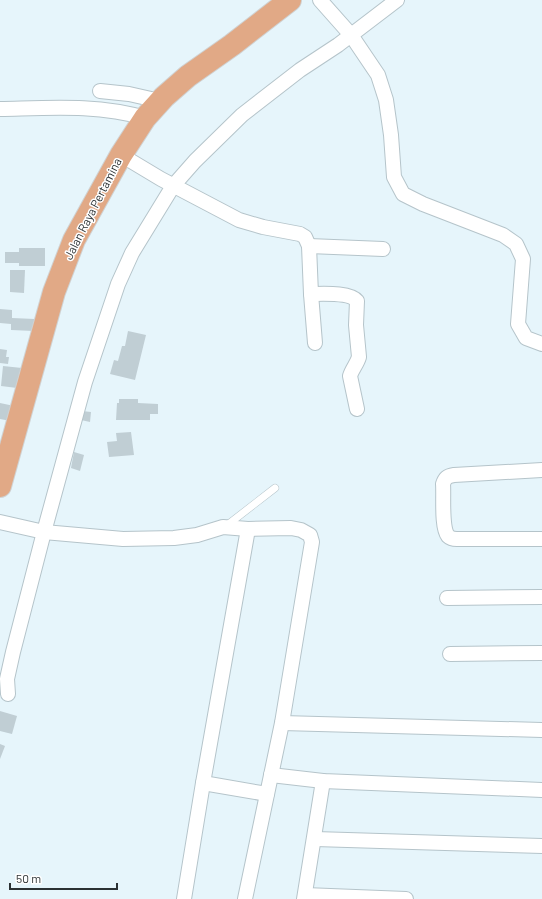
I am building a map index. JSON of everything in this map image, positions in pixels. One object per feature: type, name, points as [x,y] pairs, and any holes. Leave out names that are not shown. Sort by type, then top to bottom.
[{"type":"main road","name":"Jalan Raya Pertamina","points":[[0,486],[6,440],[54,292],[74,240],[128,160],[145,118],[160,101],[188,76],[232,45],[290,0]]},
{"type":"street","points":[[320,0],[351,35],[378,75],[386,100],[391,135],[394,177],[403,194],[423,204],[503,235],[516,244],[523,259],[518,324],[526,338],[542,344]]},
{"type":"street","points":[[8,694],[9,669],[40,532],[85,382],[118,284],[167,182],[195,161],[242,115],[300,70],[351,35],[397,0]]},
{"type":"street","points":[[100,91],[129,94],[160,101]]},
{"type":"street","points":[[0,109],[94,108],[129,113],[145,118]]},
{"type":"street","points":[[128,160],[239,220],[263,227],[300,234],[305,237],[309,246],[315,343]]},
{"type":"street","points":[[309,246],[383,249]]},
{"type":"street","points":[[311,294],[337,294],[352,297],[357,301],[356,325],[359,356],[350,376],[357,409]]},
{"type":"street","points":[[542,470],[454,475],[445,478],[443,484],[445,526],[447,535],[451,538],[542,539]]},
{"type":"street","points":[[0,522],[40,532],[122,539],[174,538],[197,535],[223,527],[248,529],[291,528],[301,530],[310,535],[312,542],[282,723],[245,899]]},
{"type":"street","points":[[184,899],[248,529]]},
{"type":"street","points":[[447,598],[542,597]]},
{"type":"street","points":[[450,654],[542,653]]},
{"type":"street","points":[[282,723],[420,728],[542,730]]},
{"type":"street","points":[[271,775],[323,781],[542,790]]},
{"type":"street","points":[[323,781],[305,897],[406,899]]},
{"type":"street","points":[[203,783],[267,794]]},
{"type":"street","points":[[315,839],[542,846]]},
{"type":"lane","points":[[223,527],[275,488]]},
{"type":"building","points":[[19,248],[45,248],[45,266],[19,266],[19,263],[5,263],[5,252],[19,252]]},
{"type":"building","points":[[10,270],[25,270],[24,293],[10,292]]},
{"type":"building","points":[[0,309],[12,310],[12,318],[35,319],[34,331],[11,330],[11,324],[0,323]]},
{"type":"building","points":[[128,331],[146,335],[135,380],[110,374],[114,360],[118,361],[122,346],[125,346]]},
{"type":"building","points":[[0,349],[7,350],[6,357],[9,357],[8,364],[0,363]]},
{"type":"building","points":[[3,366],[22,368],[21,379],[18,378],[17,388],[1,386]]},
{"type":"building","points":[[119,399],[138,399],[138,403],[158,404],[158,414],[150,414],[150,420],[116,420],[117,403],[119,403]]},
{"type":"building","points":[[0,403],[19,407],[16,422],[0,419]]},
{"type":"building","points":[[82,411],[91,412],[90,422],[81,420]]},
{"type":"building","points":[[131,432],[134,455],[109,457],[107,442],[117,441],[116,433]]},
{"type":"building","points":[[74,452],[84,455],[80,471],[71,468]]},
{"type":"building","points":[[0,711],[17,716],[12,734],[0,731]]},
{"type":"building","points":[[0,744],[5,746],[0,759]]}]
